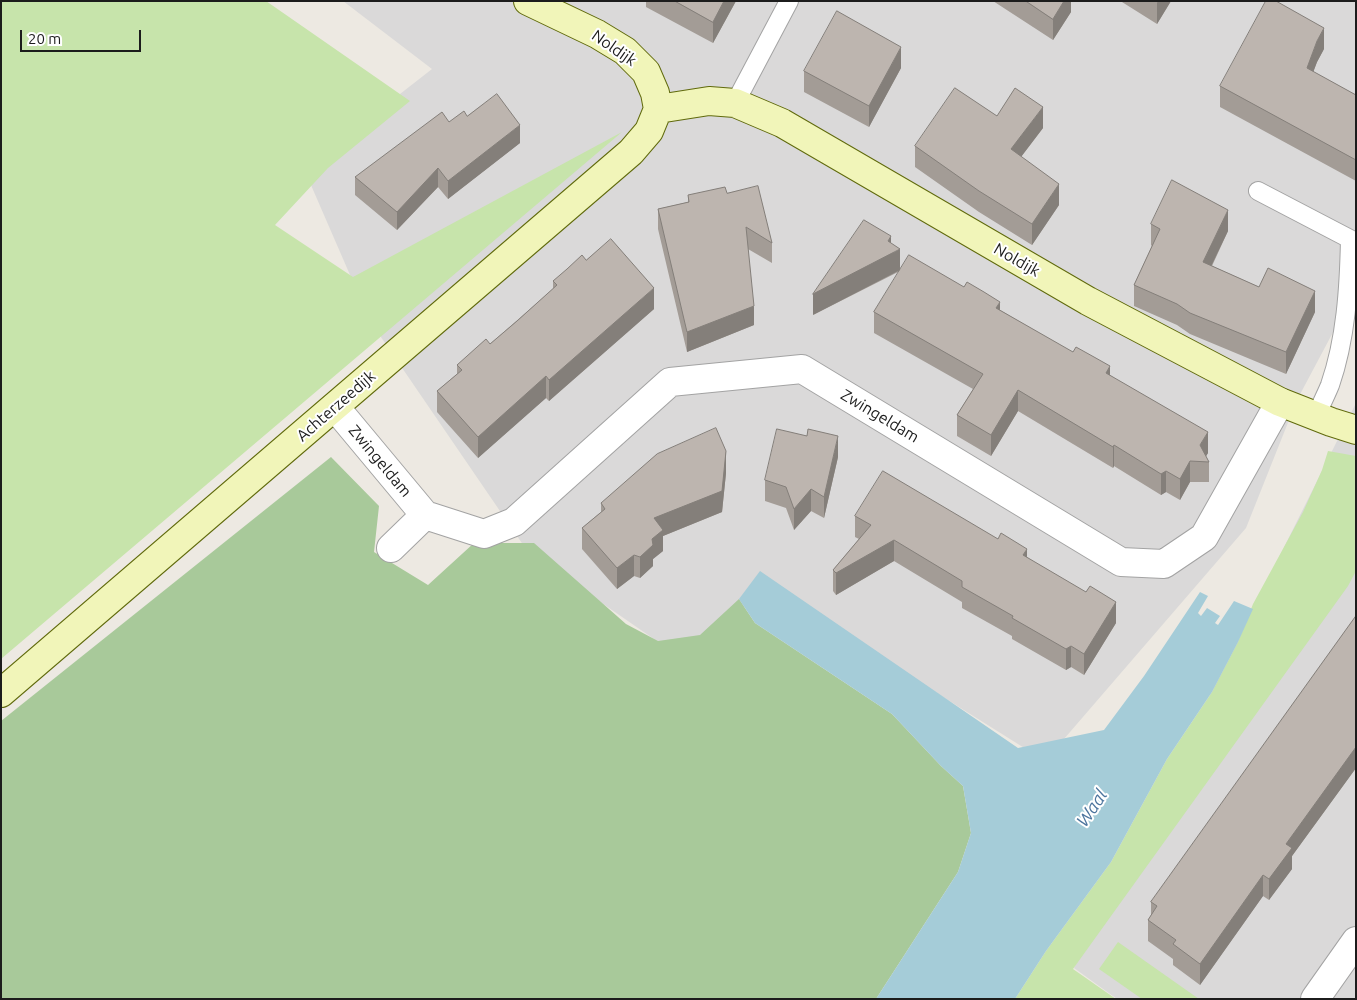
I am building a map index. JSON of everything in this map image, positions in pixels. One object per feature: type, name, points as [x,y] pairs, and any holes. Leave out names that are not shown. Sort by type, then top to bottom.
[{"type":"street","name":"Noldijk","points":[[528,1],[597,34],[625,51],[646,72],[655,93],[658,109],[709,101],[735,103],[782,123],[1088,301],[1317,416]]},
{"type":"street","name":"Achterzeedijk","points":[[1,693],[631,152],[649,131],[658,109]]},
{"type":"street","name":"Zwingeldam","points":[[335,407],[425,515],[484,534],[514,522],[670,382],[802,369],[1121,562],[1164,564],[1204,537],[1317,416]]},
{"type":"street","points":[[391,548],[425,515]]},
{"type":"street","points":[[1315,999],[1356,941]]},
{"type":"lane","points":[[735,103],[790,1]]},
{"type":"lane","points":[[1258,191],[1350,239],[1348,289],[1338,356],[1330,385],[1317,416]]},
{"type":"shaded area","points":[[343,1],[1356,1],[1356,289],[1297,400],[1246,528],[1045,761],[771,589],[745,605],[680,657],[528,552],[370,321],[304,169],[432,69]]},
{"type":"shaded area","points":[[1356,403],[1356,999],[1117,999],[1074,968]]},
{"type":"green space","points":[[1,1],[266,1],[410,101],[328,168],[275,225],[353,277],[622,132],[1,659]]},
{"type":"green space","points":[[1328,451],[1356,456],[1356,571],[1348,586],[1073,969],[1116,999],[1015,999],[1046,951],[1111,862],[1167,759],[1212,692],[1238,642],[1253,604],[1303,512],[1322,470]]},
{"type":"green space","points":[[331,457],[379,506],[374,552],[428,585],[474,543],[534,543],[626,624],[658,641],[700,635],[739,599],[755,623],[892,714],[941,766],[963,786],[971,833],[958,872],[876,999],[1,999],[1,721]]},
{"type":"green space","points":[[1118,942],[1199,999],[1142,999],[1099,969]]},
{"type":"water","name":"Waal","points":[[760,571],[1018,748],[1104,730],[1144,676],[1200,592],[1208,596],[1198,613],[1201,616],[1207,608],[1220,616],[1215,623],[1218,625],[1234,601],[1253,609],[1212,692],[1167,759],[1111,862],[1046,951],[1015,999],[876,999],[958,872],[971,833],[963,786],[941,766],[892,714],[755,623],[739,599]]},
{"type":"building","points":[[675,1],[724,1],[713,22]]},
{"type":"building","points":[[1026,1],[1064,1],[1053,19]]},
{"type":"building","points":[[1266,1],[1276,1],[1324,28],[1307,68],[1356,95],[1356,160],[1220,86]]},
{"type":"building","points":[[837,11],[901,47],[869,106],[804,71]]},
{"type":"building","points":[[955,88],[997,116],[1015,88],[1043,107],[1011,149],[1059,184],[1032,224],[979,191],[915,146]]},
{"type":"building","points":[[497,94],[520,125],[448,181],[438,168],[397,212],[355,177],[442,112],[449,122],[464,111],[467,116]]},
{"type":"building","points":[[1172,180],[1228,210],[1203,262],[1259,287],[1268,268],[1315,291],[1286,352],[1190,313],[1177,304],[1134,285],[1160,229],[1151,224]]},
{"type":"building","points":[[758,186],[772,243],[746,227],[754,306],[687,332],[658,209],[689,202],[688,195],[725,187],[727,193]]},
{"type":"building","points":[[864,220],[891,236],[888,241],[900,249],[813,294]]},
{"type":"building","points":[[611,239],[654,288],[549,380],[546,376],[478,437],[437,391],[462,370],[457,365],[486,339],[490,344],[517,321],[557,285],[553,281],[582,255],[586,260]]},
{"type":"building","points":[[909,255],[964,287],[967,282],[984,292],[1000,302],[996,308],[1073,352],[1076,347],[1110,366],[1106,373],[1208,432],[1200,445],[1209,462],[1190,461],[1180,479],[1166,471],[1161,474],[1018,390],[991,435],[957,415],[983,374],[874,312]]},
{"type":"building","points":[[716,428],[726,451],[722,491],[654,518],[663,530],[652,539],[653,545],[640,557],[634,555],[617,568],[582,528],[605,509],[601,503],[657,454]]},
{"type":"building","points":[[777,429],[807,436],[808,429],[838,436],[824,497],[811,489],[794,509],[786,487],[765,480]]},
{"type":"building","points":[[883,471],[998,539],[1001,533],[1027,549],[1023,555],[1086,592],[1090,586],[1116,602],[1084,654],[1071,646],[1066,649],[1012,618],[1013,616],[962,587],[962,581],[894,540],[836,573],[833,570],[871,525],[855,516]]},
{"type":"building","points":[[1356,616],[1356,747],[1286,844],[1292,848],[1269,879],[1263,875],[1200,964],[1173,944],[1176,940],[1148,920],[1157,906],[1151,902]]}]
